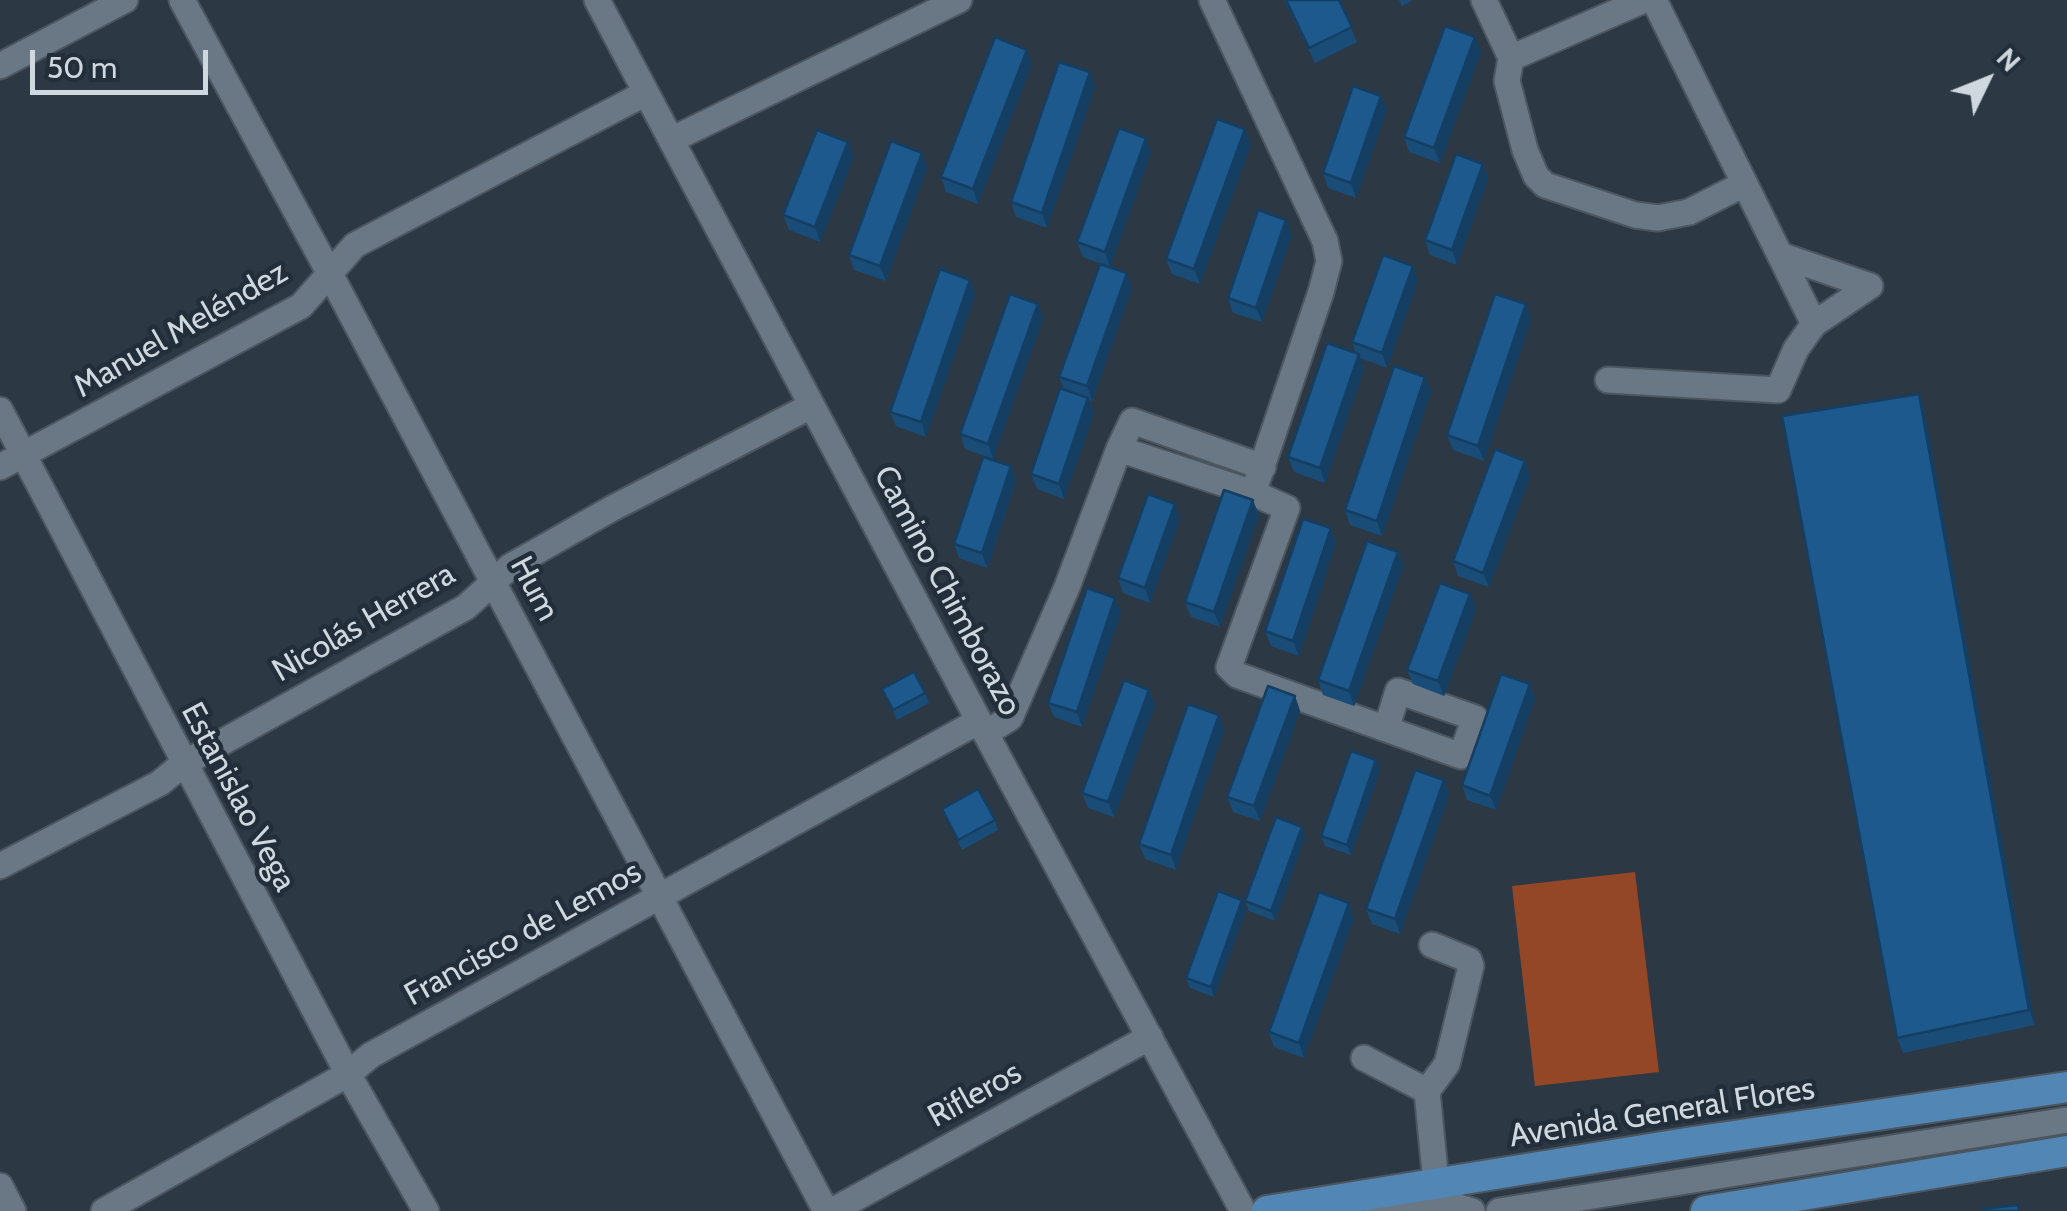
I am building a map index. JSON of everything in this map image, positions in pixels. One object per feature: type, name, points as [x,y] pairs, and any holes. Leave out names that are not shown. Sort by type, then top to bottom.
[{"type":"main road","name":"Avenida General Flores","points":[[1267,1211],[1692,1142],[2067,1088]]},
{"type":"main road","points":[[1706,1211],[2067,1151]]},
{"type":"street","points":[[0,66],[125,0]]},
{"type":"street","name":"Hum","points":[[182,0],[829,1211]]},
{"type":"street","name":"Camino Chimborazo","points":[[597,0],[1243,1211]]},
{"type":"street","points":[[671,140],[959,0]]},
{"type":"street","points":[[1212,0],[1325,241],[1329,261],[1253,493]]},
{"type":"street","points":[[1484,0],[1510,58],[1508,81],[1521,136],[1536,176],[1545,184],[1635,215],[1658,218],[1689,212],[1744,184]]},
{"type":"street","points":[[1510,58],[1644,0]]},
{"type":"street","points":[[1654,0],[1814,324]]},
{"type":"street","name":"Manuel Meléndez","points":[[0,467],[301,306],[355,245],[646,93]]},
{"type":"street","points":[[1608,380],[1778,390],[1796,349],[1814,324],[1870,286],[1780,255]]},
{"type":"street","name":"Nicolás Herrera","points":[[0,866],[160,782],[183,764],[466,607],[512,566],[611,509],[811,406]]},
{"type":"street","name":"Estanislao Vega","points":[[0,410],[183,764],[348,1074],[426,1211]]},
{"type":"street","points":[[1262,467],[1132,421],[1119,449],[1287,508],[1229,666],[1237,675],[1461,756],[1475,718],[1398,690],[1386,728]]},
{"type":"street","name":"Francisco de Lemos","points":[[104,1211],[348,1074],[371,1055],[660,896],[983,727],[1010,718],[1067,587],[1119,449]]},
{"type":"street","points":[[1432,945],[1469,960],[1472,966],[1447,1064],[1427,1092],[1436,1184]]},
{"type":"street","name":"Rifleros","points":[[829,1211],[1150,1036]]},
{"type":"street","points":[[1364,1058],[1427,1092]]},
{"type":"street","points":[[1515,1210],[2067,1120]]},
{"type":"street","points":[[0,1186],[13,1211]]},
{"type":"street","points":[[1362,1211],[1435,1200],[1472,1211]]},
{"type":"shaded area","points":[[1635,872],[1659,1072],[1535,1086],[1512,886]]},
{"type":"building","points":[[1286,0],[1339,0],[1352,27],[1309,48]]},
{"type":"building","points":[[1445,26],[1475,37],[1434,148],[1404,137]]},
{"type":"building","points":[[995,37],[1027,50],[973,189],[941,177]]},
{"type":"building","points":[[1059,62],[1090,72],[1042,213],[1011,202]]},
{"type":"building","points":[[1353,86],[1381,96],[1351,183],[1323,173]]},
{"type":"building","points":[[1217,119],[1245,129],[1194,269],[1166,259]]},
{"type":"building","points":[[1119,128],[1146,138],[1105,252],[1077,242]]},
{"type":"building","points":[[817,130],[848,142],[815,227],[783,215]]},
{"type":"building","points":[[891,141],[922,153],[880,266],[849,255]]},
{"type":"building","points":[[1456,154],[1483,164],[1452,250],[1425,240]]},
{"type":"building","points":[[1258,210],[1286,220],[1256,308],[1228,298]]},
{"type":"building","points":[[1383,255],[1413,266],[1382,353],[1352,342]]},
{"type":"building","points":[[1100,264],[1127,273],[1087,386],[1059,377]]},
{"type":"building","points":[[940,269],[970,280],[921,422],[890,412]]},
{"type":"building","points":[[1010,294],[1038,304],[988,444],[960,434]]},
{"type":"building","points":[[1495,294],[1526,304],[1478,446],[1447,435]]},
{"type":"building","points":[[1327,343],[1359,354],[1320,468],[1288,457]]},
{"type":"building","points":[[1394,366],[1425,377],[1377,521],[1345,510]]},
{"type":"building","points":[[1060,388],[1088,398],[1059,484],[1031,474]]},
{"type":"building","points":[[1919,394],[2029,1010],[1897,1038],[1782,416]]},
{"type":"building","points":[[1495,449],[1525,461],[1483,573],[1453,561]]},
{"type":"building","points":[[983,457],[1011,466],[982,553],[954,544]]},
{"type":"building","points":[[1224,490],[1253,500],[1214,612],[1185,602]]},
{"type":"building","points":[[1148,494],[1175,504],[1145,588],[1118,578]]},
{"type":"building","points":[[1303,519],[1331,528],[1293,641],[1265,631]]},
{"type":"building","points":[[1367,541],[1398,552],[1349,691],[1318,680]]},
{"type":"building","points":[[1440,583],[1470,594],[1438,681],[1407,670]]},
{"type":"building","points":[[1087,588],[1115,598],[1077,712],[1048,703]]},
{"type":"building","points":[[914,672],[925,693],[893,710],[882,689]]},
{"type":"building","points":[[1501,674],[1530,684],[1490,796],[1462,785]]},
{"type":"building","points":[[1124,680],[1149,690],[1108,802],[1082,793]]},
{"type":"building","points":[[1268,686],[1295,696],[1254,806],[1227,797]]},
{"type":"building","points":[[1188,704],[1219,715],[1171,855],[1139,844]]},
{"type":"building","points":[[1351,751],[1376,760],[1347,845],[1321,836]]},
{"type":"building","points":[[1415,770],[1444,780],[1395,919],[1366,909]]},
{"type":"building","points":[[978,789],[995,820],[958,840],[942,809]]},
{"type":"building","points":[[1276,817],[1302,827],[1271,911],[1245,901]]},
{"type":"building","points":[[1218,891],[1242,900],[1211,987],[1186,978]]},
{"type":"building","points":[[1319,892],[1349,903],[1299,1043],[1269,1032]]},
{"type":"building","points":[[2018,1205],[2019,1211],[1982,1211],[1982,1209]]}]
